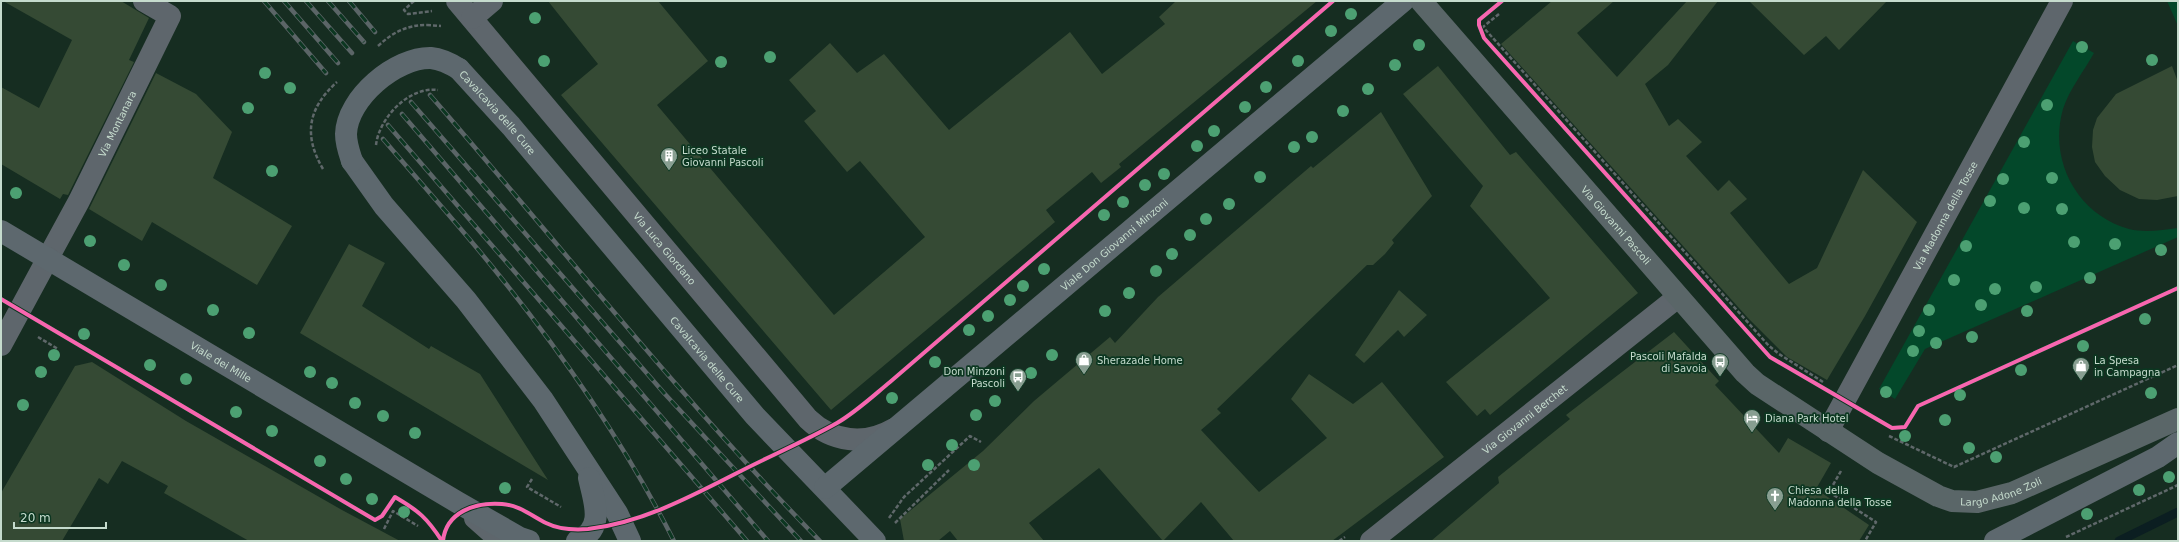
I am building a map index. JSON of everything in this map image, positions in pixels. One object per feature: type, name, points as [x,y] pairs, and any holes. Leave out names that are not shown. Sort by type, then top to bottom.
[{"type":"main road","name":"Viale Don Giovanni Minzoni","points":[[825,488],[1402,1]]},
{"type":"main road","name":"Via Giovanni Pascoli","points":[[1421,1],[1745,373],[1757,384],[1828,431]]},
{"type":"main road","name":"Cavalcavia delle Cure","points":[[630,541],[617,513],[584,461],[512,358],[466,300],[384,206],[352,161],[347,142],[348,127],[354,110],[370,87],[392,70],[422,59],[441,60],[460,69],[536,155],[755,416],[875,541]]},
{"type":"main road","name":"Viale dei Mille","points":[[1,231],[449,497],[520,538],[529,541]]},
{"type":"main road","name":"Largo Adone Zoli","points":[[1828,431],[1878,463],[1938,496],[1952,501],[1977,502],[2026,488],[2178,419]]},
{"type":"main road","points":[[1995,541],[2158,457],[2178,443]]},
{"type":"main road","points":[[577,541],[592,531],[596,512],[584,461]]},
{"type":"street","name":"Via Montanara","points":[[48,258],[79,201],[170,16],[144,1]]},
{"type":"street","name":"Via Luca Giordano","points":[[457,1],[808,419],[826,433],[846,439],[860,440],[876,437],[898,426]]},
{"type":"street","points":[[472,18],[492,1]]},
{"type":"street","name":"Via Madonna della Tosse","points":[[1828,431],[1846,402],[2062,1]]},
{"type":"street","points":[[1,346],[48,258]]},
{"type":"street","name":"Via Giovanni Berchet","points":[[1371,541],[1678,297]]},
{"type":"street","points":[[449,497],[501,541]]},
{"type":"street","points":[[596,512],[596,541]]},
{"type":"path","points":[[414,1],[404,10],[408,14],[436,10]]},
{"type":"path","points":[[1499,14],[1483,27],[1769,346],[1825,384]]},
{"type":"path","points":[[1479,25],[1484,38]]},
{"type":"path","points":[[376,153],[379,131],[388,116],[414,94],[427,90],[439,90]]},
{"type":"path","points":[[38,337],[58,350]]},
{"type":"path","points":[[1882,432],[1954,467],[2178,366]]},
{"type":"path","points":[[1817,385],[1846,402]]},
{"type":"path","points":[[895,507],[970,436],[981,442]]},
{"type":"path","points":[[1843,467],[1829,492],[1876,522],[1865,541]]},
{"type":"path","points":[[894,525],[896,520],[949,470]]},
{"type":"path","points":[[532,479],[528,487],[562,507]]},
{"type":"path","points":[[2065,538],[2178,484]]},
{"type":"path","points":[[384,529],[393,511],[418,526]]},
{"type":"path","points":[[1868,536],[1871,541]]},
{"type":"green space","points":[[2167,1],[2178,1],[2178,26]]},
{"type":"green space","points":[[2073,41],[2094,53],[2066,102],[2059,129],[2060,148],[2064,166],[2071,183],[2082,199],[2095,212],[2111,222],[2129,229],[2141,231],[2178,228],[2178,237],[1925,349],[1895,399],[1879,389]]},
{"type":"building","points":[[3,1],[121,1],[149,18],[129,60],[134,62],[68,195],[63,194],[60,199],[1,164],[1,87],[39,108],[72,40]]},
{"type":"building","points":[[548,1],[658,1],[708,61],[657,105],[834,315],[925,237],[860,161],[847,172],[804,121],[816,111],[789,80],[830,43],[857,73],[884,54],[949,130],[1070,32],[1102,74],[1165,24],[1159,17],[1176,1],[1317,1],[1119,164],[1121,167],[1101,183],[1092,172],[1046,210],[1055,222],[831,410],[561,95],[598,64]]},
{"type":"building","points":[[1552,1],[1614,1],[1577,33],[1617,77],[1687,1],[1718,1],[1668,65],[1645,84],[1669,126],[1678,119],[1702,142],[1686,156],[1718,191],[1729,180],[1747,199],[1730,213],[1789,284],[1817,268],[1863,170],[1917,222],[1865,316],[1827,380],[1787,357],[1748,318],[1501,44]]},
{"type":"building","points":[[1749,1],[1887,1],[1839,50],[1826,36],[1804,55]]},
{"type":"building","points":[[1438,66],[1510,155],[1516,152],[1638,293],[1490,415],[1485,409],[1477,416],[1446,382],[1550,298],[1470,206],[1483,186],[1403,94]]},
{"type":"building","points":[[2172,66],[2178,82],[2178,196],[2157,200],[2139,199],[2120,190],[2105,176],[2095,162],[2092,147],[2093,130],[2097,118],[2116,94]]},
{"type":"building","points":[[156,73],[196,94],[232,132],[213,178],[292,226],[257,285],[152,222],[142,241],[89,209]]},
{"type":"building","points":[[1381,112],[1432,196],[1392,240],[1394,243],[1385,254],[1373,265],[1367,265],[1217,409],[1221,413],[1201,430],[1259,492],[1327,438],[1291,399],[1309,374],[1353,404],[1382,382],[1444,457],[1332,541],[1234,541],[1201,502],[1163,541],[1099,468],[1029,523],[1044,541],[958,541],[950,531],[938,541],[904,541],[900,519],[983,451],[1034,401],[1110,337],[1115,343],[1158,297],[1311,166],[1313,168]]},
{"type":"building","points":[[349,244],[385,263],[362,306],[429,349],[431,346],[480,374],[548,480],[300,333]]},
{"type":"building","points":[[1399,290],[1427,315],[1404,337],[1398,330],[1364,363],[1355,355]]},
{"type":"building","points":[[1674,332],[1719,381],[1715,385],[1779,453],[1788,438],[1831,463],[1816,489],[1869,525],[1859,541],[1431,541],[1499,483],[1498,477],[1570,419],[1566,415]]},
{"type":"building","points":[[92,362],[186,421],[342,510],[400,541],[249,541],[164,493],[168,486],[122,461],[108,484],[99,478],[62,541],[1,541],[1,493],[75,366]]},
{"type":"waterway","points":[[2119,541],[2178,512]]},
{"type":"railway","points":[[264,1],[326,73]]},
{"type":"railway","points":[[284,1],[338,63]]},
{"type":"railway","points":[[306,1],[352,53]]},
{"type":"railway","points":[[328,1],[364,42]]},
{"type":"railway","points":[[349,1],[375,32]]},
{"type":"railway","points":[[430,95],[670,377],[719,433],[820,541]]},
{"type":"railway","points":[[411,102],[664,393],[801,541]]},
{"type":"railway","points":[[402,114],[768,541]]},
{"type":"railway","points":[[388,125],[747,541]]},
{"type":"railway","points":[[383,139],[490,264],[566,363],[634,468],[674,541]]},
{"type":"cycle path","points":[[443,541],[445,531],[456,516],[472,507],[482,505],[502,504],[514,506],[551,525],[567,529],[588,529],[627,521],[683,500],[813,436],[844,419],[890,382],[1333,1]]},
{"type":"cycle path","points":[[1502,1],[1479,20],[1479,25],[1484,38],[1770,357],[1892,428],[1905,427],[1918,406],[2178,288]]},
{"type":"cycle path","points":[[1,299],[375,520],[382,516],[395,497],[422,516],[432,526],[442,541]]},
{"type":"place","name":"Liceo Statale Giovanni Pascoli","points":[[669,171]]},
{"type":"place","name":"Sherazade Home","points":[[1084,375]]},
{"type":"place","name":"Pascoli Mafalda di Savoia","points":[[1720,377]]},
{"type":"place","name":"La Spesa in Campagna","points":[[2081,381]]},
{"type":"place","name":"Don Minzoni Pascoli","points":[[1018,392]]},
{"type":"place","name":"Diana Park Hotel","points":[[1752,433]]},
{"type":"place","name":"Chiesa della Madonna della Tosse","points":[[1775,511]]}]
